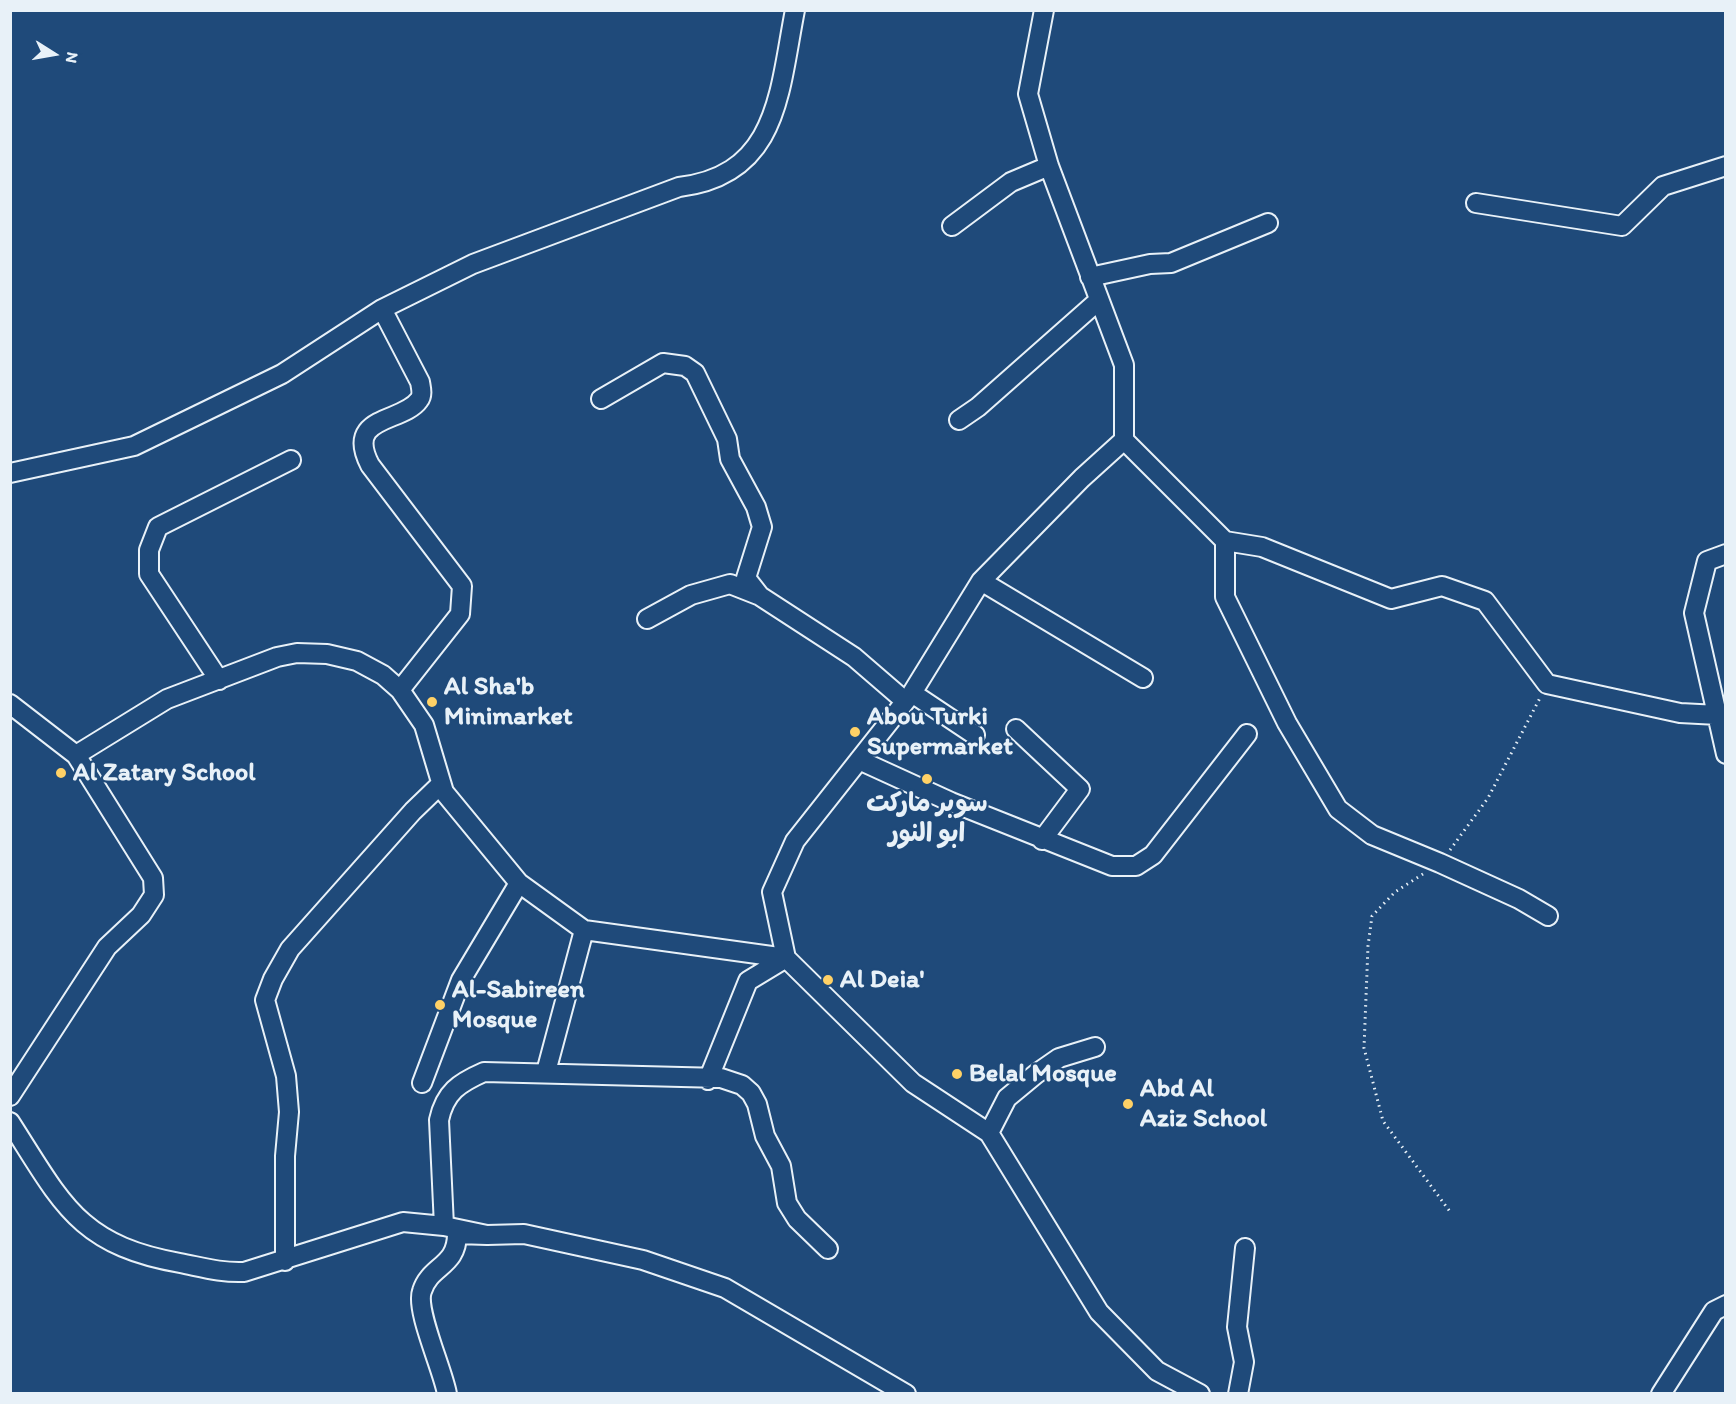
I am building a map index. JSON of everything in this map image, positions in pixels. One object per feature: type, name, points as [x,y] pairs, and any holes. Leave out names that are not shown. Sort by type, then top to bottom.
[{"type":"street","points":[[10,473],[134,446],[282,374],[382,309],[473,264],[679,187],[712,181],[737,167],[764,137],[775,111],[795,10]]},
{"type":"street","points":[[1044,10],[1028,94],[1049,166],[1124,365],[1124,440],[1225,541],[1262,547],[1391,599],[1442,586],[1485,601],[1547,684],[1680,713],[1718,715]]},
{"type":"street","points":[[952,226],[1011,182],[1049,166]]},
{"type":"street","points":[[1476,203],[1623,226],[1663,186],[1725,166]]},
{"type":"street","points":[[1090,277],[1150,264],[1171,263],[1203,252],[1268,223]]},
{"type":"street","points":[[958,420],[978,407],[1098,301]]},
{"type":"street","points":[[382,309],[420,382],[422,395],[418,403],[375,423],[366,437],[363,451],[370,465],[462,586],[460,614],[400,690]]},
{"type":"street","points":[[601,399],[663,363],[685,366],[695,374],[727,439],[730,459],[756,507],[762,527],[746,578],[760,596]]},
{"type":"street","points":[[1124,440],[1082,478],[981,581],[909,697],[795,841],[772,892],[786,958],[913,1083],[988,1133],[1099,1312],[1157,1371],[1200,1394]]},
{"type":"street","points":[[219,680],[149,574],[149,550],[158,527],[291,460]]},
{"type":"street","points":[[1225,541],[1225,597],[1287,723],[1330,798],[1348,819],[1366,832],[1519,899],[1548,916]]},
{"type":"street","points":[[1725,554],[1707,561],[1694,613],[1725,754]]},
{"type":"street","points":[[981,581],[1143,678]]},
{"type":"street","points":[[647,619],[691,595],[730,584],[760,596],[854,657],[909,697],[975,735]]},
{"type":"street","points":[[76,755],[168,699],[277,657],[312,652],[357,661],[383,675],[400,690],[424,725],[444,792],[519,883],[584,930],[786,958]]},
{"type":"street","points":[[10,704],[76,755],[153,878],[154,895],[141,915],[107,947],[10,1095]]},
{"type":"street","points":[[1016,729],[1080,789],[1042,840]]},
{"type":"street","points":[[859,760],[1042,840],[1117,867],[1130,868],[1143,863],[1154,853],[1247,735]]},
{"type":"street","points":[[285,1261],[285,1156],[289,1112],[286,1077],[265,1000],[273,979],[290,950],[413,811],[441,784]]},
{"type":"street","points":[[422,1083],[461,980],[519,883]]},
{"type":"street","points":[[546,1072],[584,930]]},
{"type":"street","points":[[708,1080],[748,981],[786,958]]},
{"type":"street","points":[[988,1133],[1007,1098],[1036,1074],[1059,1058],[1095,1047]]},
{"type":"street","points":[[444,1226],[439,1120],[446,1098],[462,1082],[484,1072],[546,1072],[708,1080],[722,1078],[742,1085],[752,1093],[765,1136],[781,1166],[787,1203],[797,1219],[828,1249]]},
{"type":"street","points":[[10,1122],[67,1209],[107,1241],[139,1255],[230,1273],[256,1270],[403,1222],[444,1226],[488,1235]]},
{"type":"street","points":[[447,1394],[422,1309],[421,1293],[428,1277],[453,1255],[457,1234],[524,1234],[643,1260],[725,1288],[906,1394]]},
{"type":"street","points":[[1238,1394],[1244,1362],[1237,1327],[1245,1248]]},
{"type":"street","points":[[1661,1394],[1714,1311],[1725,1305]]},
{"type":"path","points":[[1451,1213],[1383,1121],[1364,1048],[1368,946],[1372,916],[1395,892],[1440,863],[1488,798],[1547,684]]},
{"type":"place","name":"Al Sha'b Minimarket","points":[[432,702]]},
{"type":"place","name":"Abou Turki Supermarket","points":[[855,732]]},
{"type":"place","name":"Al Zatary School","points":[[61,773]]},
{"type":"place","name":"سوبر ماركت ابو النور","points":[[927,779]]},
{"type":"place","name":"Al Deia'","points":[[828,980]]},
{"type":"place","name":"Al-Sabireen Mosque","points":[[440,1005]]},
{"type":"place","name":"Belal Mosque","points":[[957,1074]]},
{"type":"place","name":"Abd Al Aziz School","points":[[1128,1104]]}]
